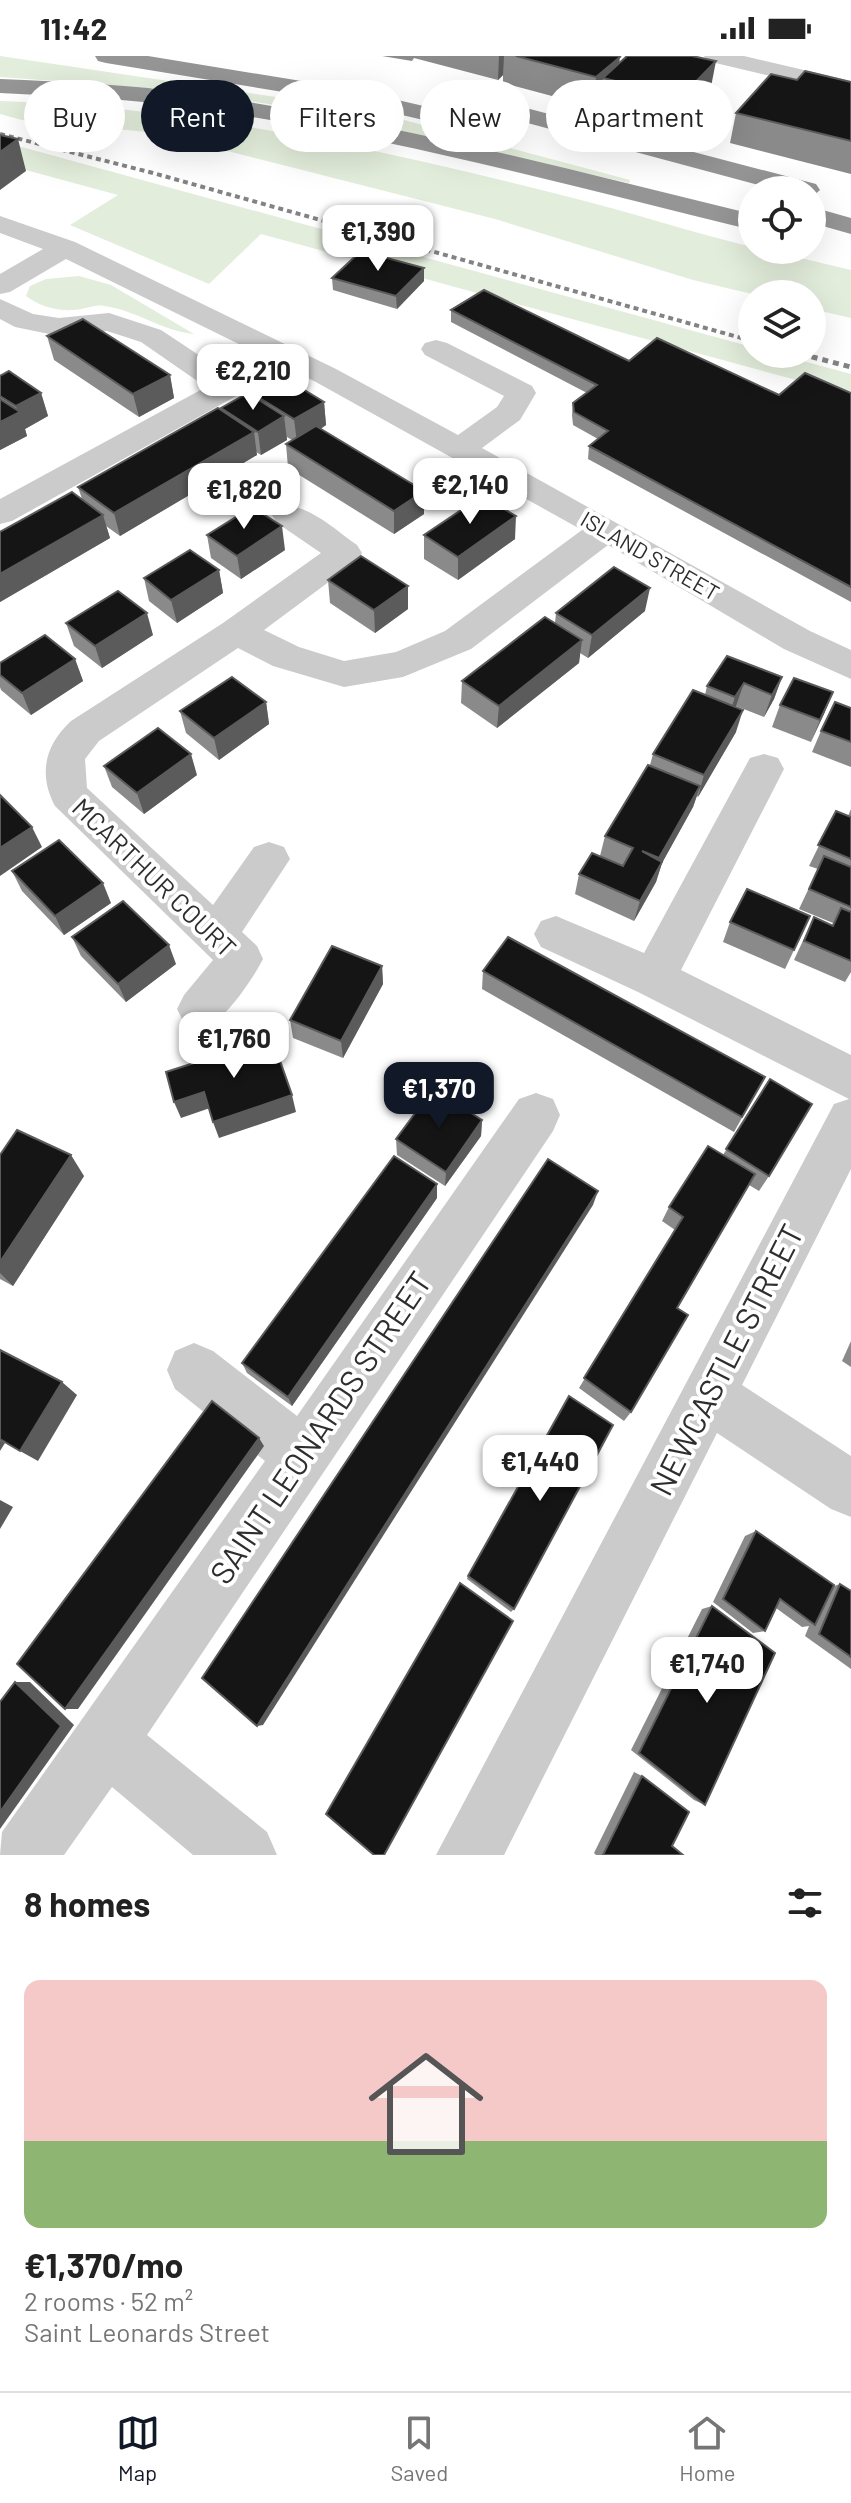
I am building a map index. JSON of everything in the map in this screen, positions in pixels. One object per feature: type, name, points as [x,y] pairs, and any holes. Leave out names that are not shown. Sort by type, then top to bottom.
[{"type":"highway","points":[[106,56],[235,75],[414,109],[738,194]]},
{"type":"highway","points":[[239,56],[349,74],[476,101],[754,176]]},
{"type":"highway","points":[[0,86],[107,90],[307,120],[434,146],[738,219]]},
{"type":"highway","points":[[826,195],[851,202]]},
{"type":"highway","points":[[826,219],[851,226]]},
{"type":"highway","points":[[826,240],[851,246]]},
{"type":"street","points":[[715,56],[772,62],[851,88]]},
{"type":"street","name":"ISLAND STREET","points":[[0,224],[65,248],[232,327],[606,529],[797,640],[851,666]]},
{"type":"street","points":[[0,286],[65,248]]},
{"type":"street","points":[[0,308],[25,321],[59,327],[109,322],[151,336],[227,388],[0,513]]},
{"type":"street","points":[[436,349],[521,393],[509,413],[460,449]]},
{"type":"street","name":"MCARTHUR COURT","points":[[200,1009],[241,959],[69,795],[63,762],[70,744],[85,731],[236,632],[345,553],[289,515]]},
{"type":"street","points":[[236,632],[286,657],[344,674],[403,664],[458,640],[606,529]]},
{"type":"street","points":[[654,978],[764,769]]},
{"type":"street","points":[[216,935],[269,859]]},
{"type":"street","points":[[556,934],[654,978],[851,1078]]},
{"type":"street","name":"SAINT LEONARDS STREET","points":[[25,1855],[106,1742],[536,1115]]},
{"type":"street","name":"NEWCASTLE STREET","points":[[469,1855],[851,1120]]},
{"type":"street","points":[[194,1370],[302,1455]]},
{"type":"street","points":[[709,1395],[851,1489]]},
{"type":"street","points":[[106,1742],[244,1855]]},
{"type":"green space","points":[[0,56],[162,80],[141,80],[141,87],[125,86],[125,80],[0,77]]},
{"type":"green space","points":[[254,94],[270,96],[270,104],[254,102]]},
{"type":"green space","points":[[0,101],[24,102],[24,120],[0,114]]},
{"type":"green space","points":[[125,110],[141,112],[141,131],[125,130]]},
{"type":"green space","points":[[404,120],[420,124],[420,135],[404,131]]},
{"type":"green space","points":[[254,128],[270,130],[270,152],[379,152],[589,202],[738,243],[738,264],[826,264],[851,270],[851,318],[826,312],[826,280],[738,280],[738,291],[693,280],[495,219],[232,152],[254,152]]},
{"type":"green space","points":[[0,141],[24,148],[24,152],[40,152],[738,343],[738,364],[261,234],[209,284],[70,225],[118,195],[0,163]]},
{"type":"green space","points":[[494,152],[525,152],[630,180],[629,183]]},
{"type":"green space","points":[[79,276],[111,285],[194,334],[171,329],[116,308],[100,306],[60,310],[26,296],[30,286],[46,279]]},
{"type":"green space","points":[[826,367],[851,374],[851,395],[752,368]]},
{"type":"building","points":[[516,56],[618,56],[620,57],[596,77]]},
{"type":"building","points":[[627,56],[692,56],[716,61],[698,80],[603,78]]},
{"type":"building","points":[[805,71],[851,82],[851,141],[736,113],[771,74],[797,80]]},
{"type":"building","points":[[0,135],[18,139],[0,152]]},
{"type":"building","points":[[361,251],[424,268],[396,296],[332,278]]},
{"type":"building","points":[[484,290],[629,361],[657,338],[779,395],[805,373],[851,393],[851,587],[589,446],[608,431],[574,412],[573,403],[597,385],[451,310]]},
{"type":"building","points":[[83,319],[170,375],[133,394],[47,336]]},
{"type":"building","points":[[9,371],[41,393],[16,406],[0,396],[0,376]]},
{"type":"building","points":[[288,380],[324,402],[294,419],[258,397]]},
{"type":"building","points":[[248,393],[284,416],[258,432],[221,408]]},
{"type":"building","points":[[0,399],[20,412],[0,422]]},
{"type":"building","points":[[218,408],[254,432],[114,513],[78,487]]},
{"type":"building","points":[[316,426],[424,491],[394,511],[286,444]]},
{"type":"building","points":[[72,492],[103,515],[0,574],[0,532]]},
{"type":"building","points":[[482,496],[516,516],[458,557],[424,535]]},
{"type":"building","points":[[252,507],[282,526],[237,556],[207,535]]},
{"type":"building","points":[[190,550],[219,570],[171,600],[144,578]]},
{"type":"building","points":[[361,556],[408,586],[374,610],[328,580]]},
{"type":"building","points":[[614,567],[650,588],[592,635],[556,613]]},
{"type":"building","points":[[118,591],[147,613],[95,646],[66,623]]},
{"type":"building","points":[[545,617],[582,640],[499,706],[462,681]]},
{"type":"building","points":[[45,635],[75,659],[22,693],[0,675],[0,663]]},
{"type":"building","points":[[727,656],[782,677],[772,695],[744,683],[735,697],[707,686]]},
{"type":"building","points":[[232,677],[266,702],[214,738],[180,711]]},
{"type":"building","points":[[794,678],[833,692],[820,720],[780,705]]},
{"type":"building","points":[[693,690],[743,710],[704,775],[653,754]]},
{"type":"building","points":[[835,702],[851,708],[851,742],[821,731]]},
{"type":"building","points":[[158,728],[191,754],[137,793],[104,766]]},
{"type":"building","points":[[648,765],[700,786],[659,858],[642,851],[662,862],[640,901],[579,874],[592,853],[623,866],[633,848],[605,836]]},
{"type":"building","points":[[0,795],[32,827],[0,848]]},
{"type":"building","points":[[836,811],[851,817],[851,859],[818,845]]},
{"type":"building","points":[[59,840],[103,883],[55,916],[12,871]]},
{"type":"building","points":[[824,856],[851,867],[851,907],[809,889]]},
{"type":"building","points":[[747,889],[810,916],[794,950],[730,922]]},
{"type":"building","points":[[123,901],[169,945],[118,984],[72,937]]},
{"type":"building","points":[[841,908],[851,912],[851,961],[804,941],[814,917],[833,926]]},
{"type":"building","points":[[508,937],[765,1077],[742,1117],[483,971]]},
{"type":"building","points":[[332,946],[382,966],[341,1041],[290,1020]]},
{"type":"building","points":[[272,1038],[292,1095],[213,1122],[204,1092],[174,1102],[166,1072]]},
{"type":"building","points":[[770,1079],[812,1104],[769,1176],[726,1149]]},
{"type":"building","points":[[433,1089],[482,1120],[446,1172],[396,1139]]},
{"type":"building","points":[[17,1130],[71,1155],[0,1262],[0,1155]]},
{"type":"building","points":[[708,1146],[755,1174],[677,1308],[688,1315],[631,1412],[584,1378],[683,1217],[669,1207]]},
{"type":"building","points":[[394,1156],[437,1184],[288,1397],[242,1363]]},
{"type":"building","points":[[548,1159],[598,1191],[257,1726],[202,1678]]},
{"type":"building","points":[[0,1350],[62,1382],[20,1451],[0,1439]]},
{"type":"building","points":[[569,1396],[613,1425],[514,1609],[468,1576]]},
{"type":"building","points":[[212,1401],[259,1438],[65,1709],[17,1664]]},
{"type":"building","points":[[756,1531],[834,1585],[815,1625],[780,1599],[765,1631],[723,1599]]},
{"type":"building","points":[[460,1583],[513,1621],[384,1855],[374,1855],[326,1814]]},
{"type":"building","points":[[840,1584],[851,1591],[851,1657],[819,1634]]},
{"type":"building","points":[[712,1606],[775,1653],[705,1805],[639,1753]]},
{"type":"building","points":[[15,1682],[61,1726],[0,1812],[0,1702]]},
{"type":"building","points":[[642,1776],[689,1812],[672,1846],[683,1855],[603,1855]]},
{"type":"railway","points":[[0,134],[153,173],[738,337]]},
{"type":"railway","points":[[826,360],[851,367]]}]
